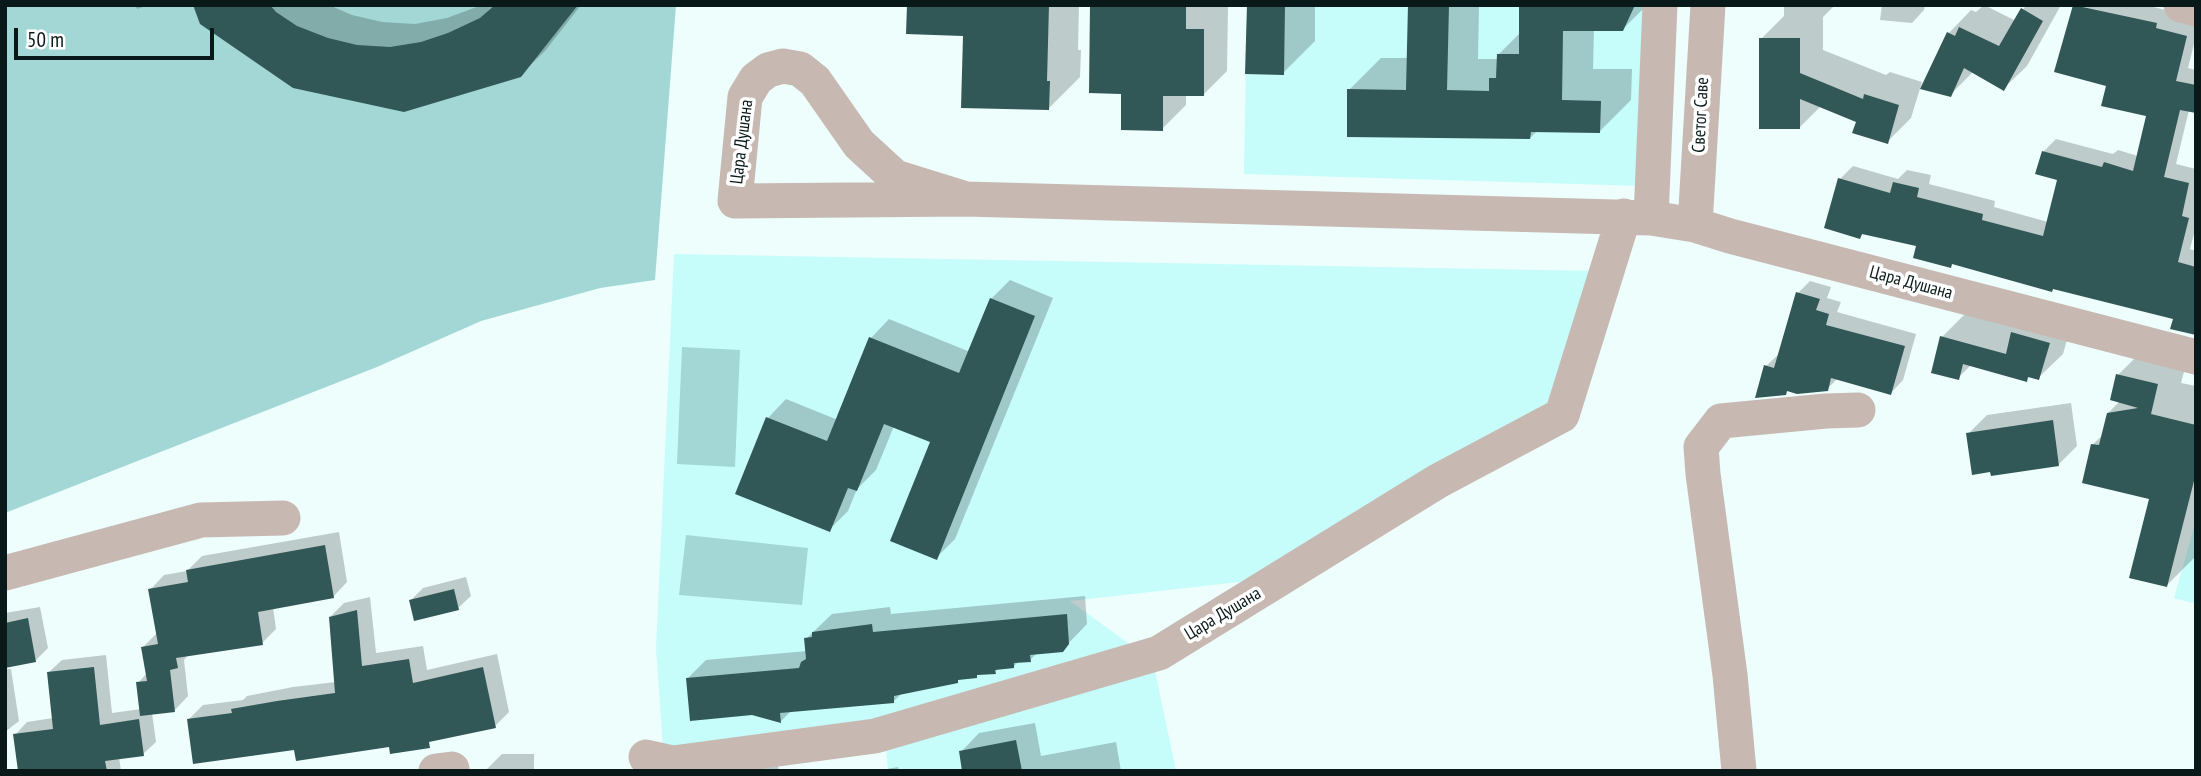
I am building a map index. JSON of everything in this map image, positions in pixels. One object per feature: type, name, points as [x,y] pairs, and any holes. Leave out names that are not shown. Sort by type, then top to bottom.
[{"type":"street","points":[[1638,217],[1660,5]]},
{"type":"street","name":"Светог Саве","points":[[1695,225],[1708,5]]},
{"type":"street","points":[[2181,5],[2196,9]]},
{"type":"street","name":"Цара Душана","points":[[966,199],[895,177],[859,144],[815,82],[800,69],[783,66],[768,70],[756,79],[745,97],[735,201],[966,199],[1638,217],[1695,225],[2196,357]]},
{"type":"street","name":"Цара Душана","points":[[646,757],[673,763],[875,736],[1159,653],[1438,481],[1562,415],[1638,217]]},
{"type":"street","points":[[1739,771],[1730,676],[1701,447],[1721,421],[1858,410]]},
{"type":"street","points":[[5,573],[201,520],[283,518]]},
{"type":"shaded area","points":[[5,5],[676,5],[655,280],[600,288],[481,321],[377,367],[5,513]]},
{"type":"shaded area","points":[[1247,5],[1649,5],[1643,186],[1244,174]]},
{"type":"shaded area","points":[[674,254],[1596,271],[1557,402],[1257,580],[1070,601],[1135,648],[881,722],[663,748],[656,649]]},
{"type":"shaded area","points":[[682,347],[740,350],[735,467],[677,464]]},
{"type":"shaded area","points":[[2196,520],[2196,604],[2174,598]]},
{"type":"shaded area","points":[[686,535],[808,548],[802,605],[679,595]]},
{"type":"shaded area","points":[[1154,666],[1176,771],[888,771],[886,748]]},
{"type":"building","points":[[193,5],[270,5],[297,26],[328,38],[357,45],[390,47],[421,42],[448,33],[480,18],[495,5],[578,5],[521,77],[404,112],[293,88],[200,24]]},
{"type":"building","points":[[907,5],[1049,5],[1049,110],[961,108],[963,36],[906,34]]},
{"type":"building","points":[[1090,5],[1186,5],[1186,29],[1204,29],[1204,96],[1163,96],[1163,131],[1121,130],[1121,94],[1089,93]]},
{"type":"building","points":[[1247,5],[1285,5],[1284,75],[1245,74]]},
{"type":"building","points":[[1408,5],[1449,5],[1447,90],[1489,91],[1489,78],[1496,78],[1497,54],[1519,54],[1519,5],[1635,5],[1623,31],[1563,31],[1562,100],[1601,101],[1600,133],[1531,132],[1530,139],[1347,137],[1347,89],[1406,90]]},
{"type":"building","points":[[2073,5],[2157,23],[2156,28],[2187,36],[2176,81],[2196,85],[2196,113],[2180,110],[2164,177],[2189,183],[2182,216],[2189,218],[2178,262],[2196,267],[2196,335],[2170,329],[2173,319],[2053,289],[2052,292],[1952,264],[1951,268],[1913,258],[1916,246],[1862,234],[1860,239],[1824,228],[1838,178],[1890,193],[1893,182],[1919,188],[1917,197],[1983,214],[1982,220],[2043,236],[2057,180],[2035,174],[2042,151],[2102,167],[2104,162],[2133,171],[2146,116],[2101,106],[2106,86],[2054,72]]},
{"type":"building","points":[[2021,8],[2043,21],[2004,91],[1964,68],[1951,97],[1920,89],[1947,32],[1955,36],[1959,27],[1999,46]]},
{"type":"building","points":[[1759,38],[1800,38],[1800,73],[1863,99],[1864,94],[1899,105],[1888,144],[1852,133],[1856,122],[1800,99],[1800,129],[1759,129]]},
{"type":"building","points":[[1796,292],[1820,299],[1816,310],[1829,314],[1826,325],[1905,346],[1891,395],[1831,378],[1828,391],[1797,394],[1787,391],[1786,395],[1755,398],[1764,365],[1774,368]]},
{"type":"building","points":[[990,298],[1035,316],[937,560],[890,541],[930,442],[884,424],[857,491],[848,488],[830,532],[735,494],[766,417],[827,441],[869,337],[959,373]]},
{"type":"building","points":[[2011,332],[2050,343],[2039,380],[2028,377],[2027,382],[1963,364],[1959,380],[1931,373],[1940,336],[2006,354]]},
{"type":"building","points":[[2116,374],[2158,384],[2151,414],[2196,425],[2196,473],[2167,587],[2129,578],[2149,499],[2082,483],[2091,444],[2099,445],[2107,413],[2138,408],[2110,400]]},
{"type":"building","points":[[2053,420],[2059,466],[1991,476],[1990,472],[1972,475],[1966,433]]},
{"type":"building","points":[[325,545],[334,598],[258,612],[263,645],[176,658],[178,668],[170,670],[175,712],[140,716],[136,682],[147,681],[141,647],[158,644],[148,589],[188,582],[186,570]]},
{"type":"building","points":[[454,589],[459,610],[414,621],[409,600]]},
{"type":"building","points":[[357,610],[362,666],[409,659],[413,683],[483,667],[496,728],[429,742],[430,748],[390,754],[389,747],[296,761],[294,750],[193,764],[187,719],[232,713],[231,709],[335,693],[329,617]]},
{"type":"building","points":[[1067,614],[1069,644],[1063,652],[1030,655],[1031,662],[1014,663],[1014,668],[995,670],[996,674],[977,675],[977,678],[958,680],[958,683],[894,696],[894,703],[780,713],[781,723],[752,715],[690,721],[686,678],[799,668],[801,662],[806,659],[804,638],[812,637],[812,632],[872,624],[873,632]]},
{"type":"building","points":[[28,618],[36,662],[5,668],[5,623]]},
{"type":"building","points":[[94,667],[100,725],[139,719],[144,756],[105,761],[107,771],[18,771],[13,734],[53,729],[47,672]]},
{"type":"building","points":[[1016,740],[1022,771],[962,771],[959,751]]}]
